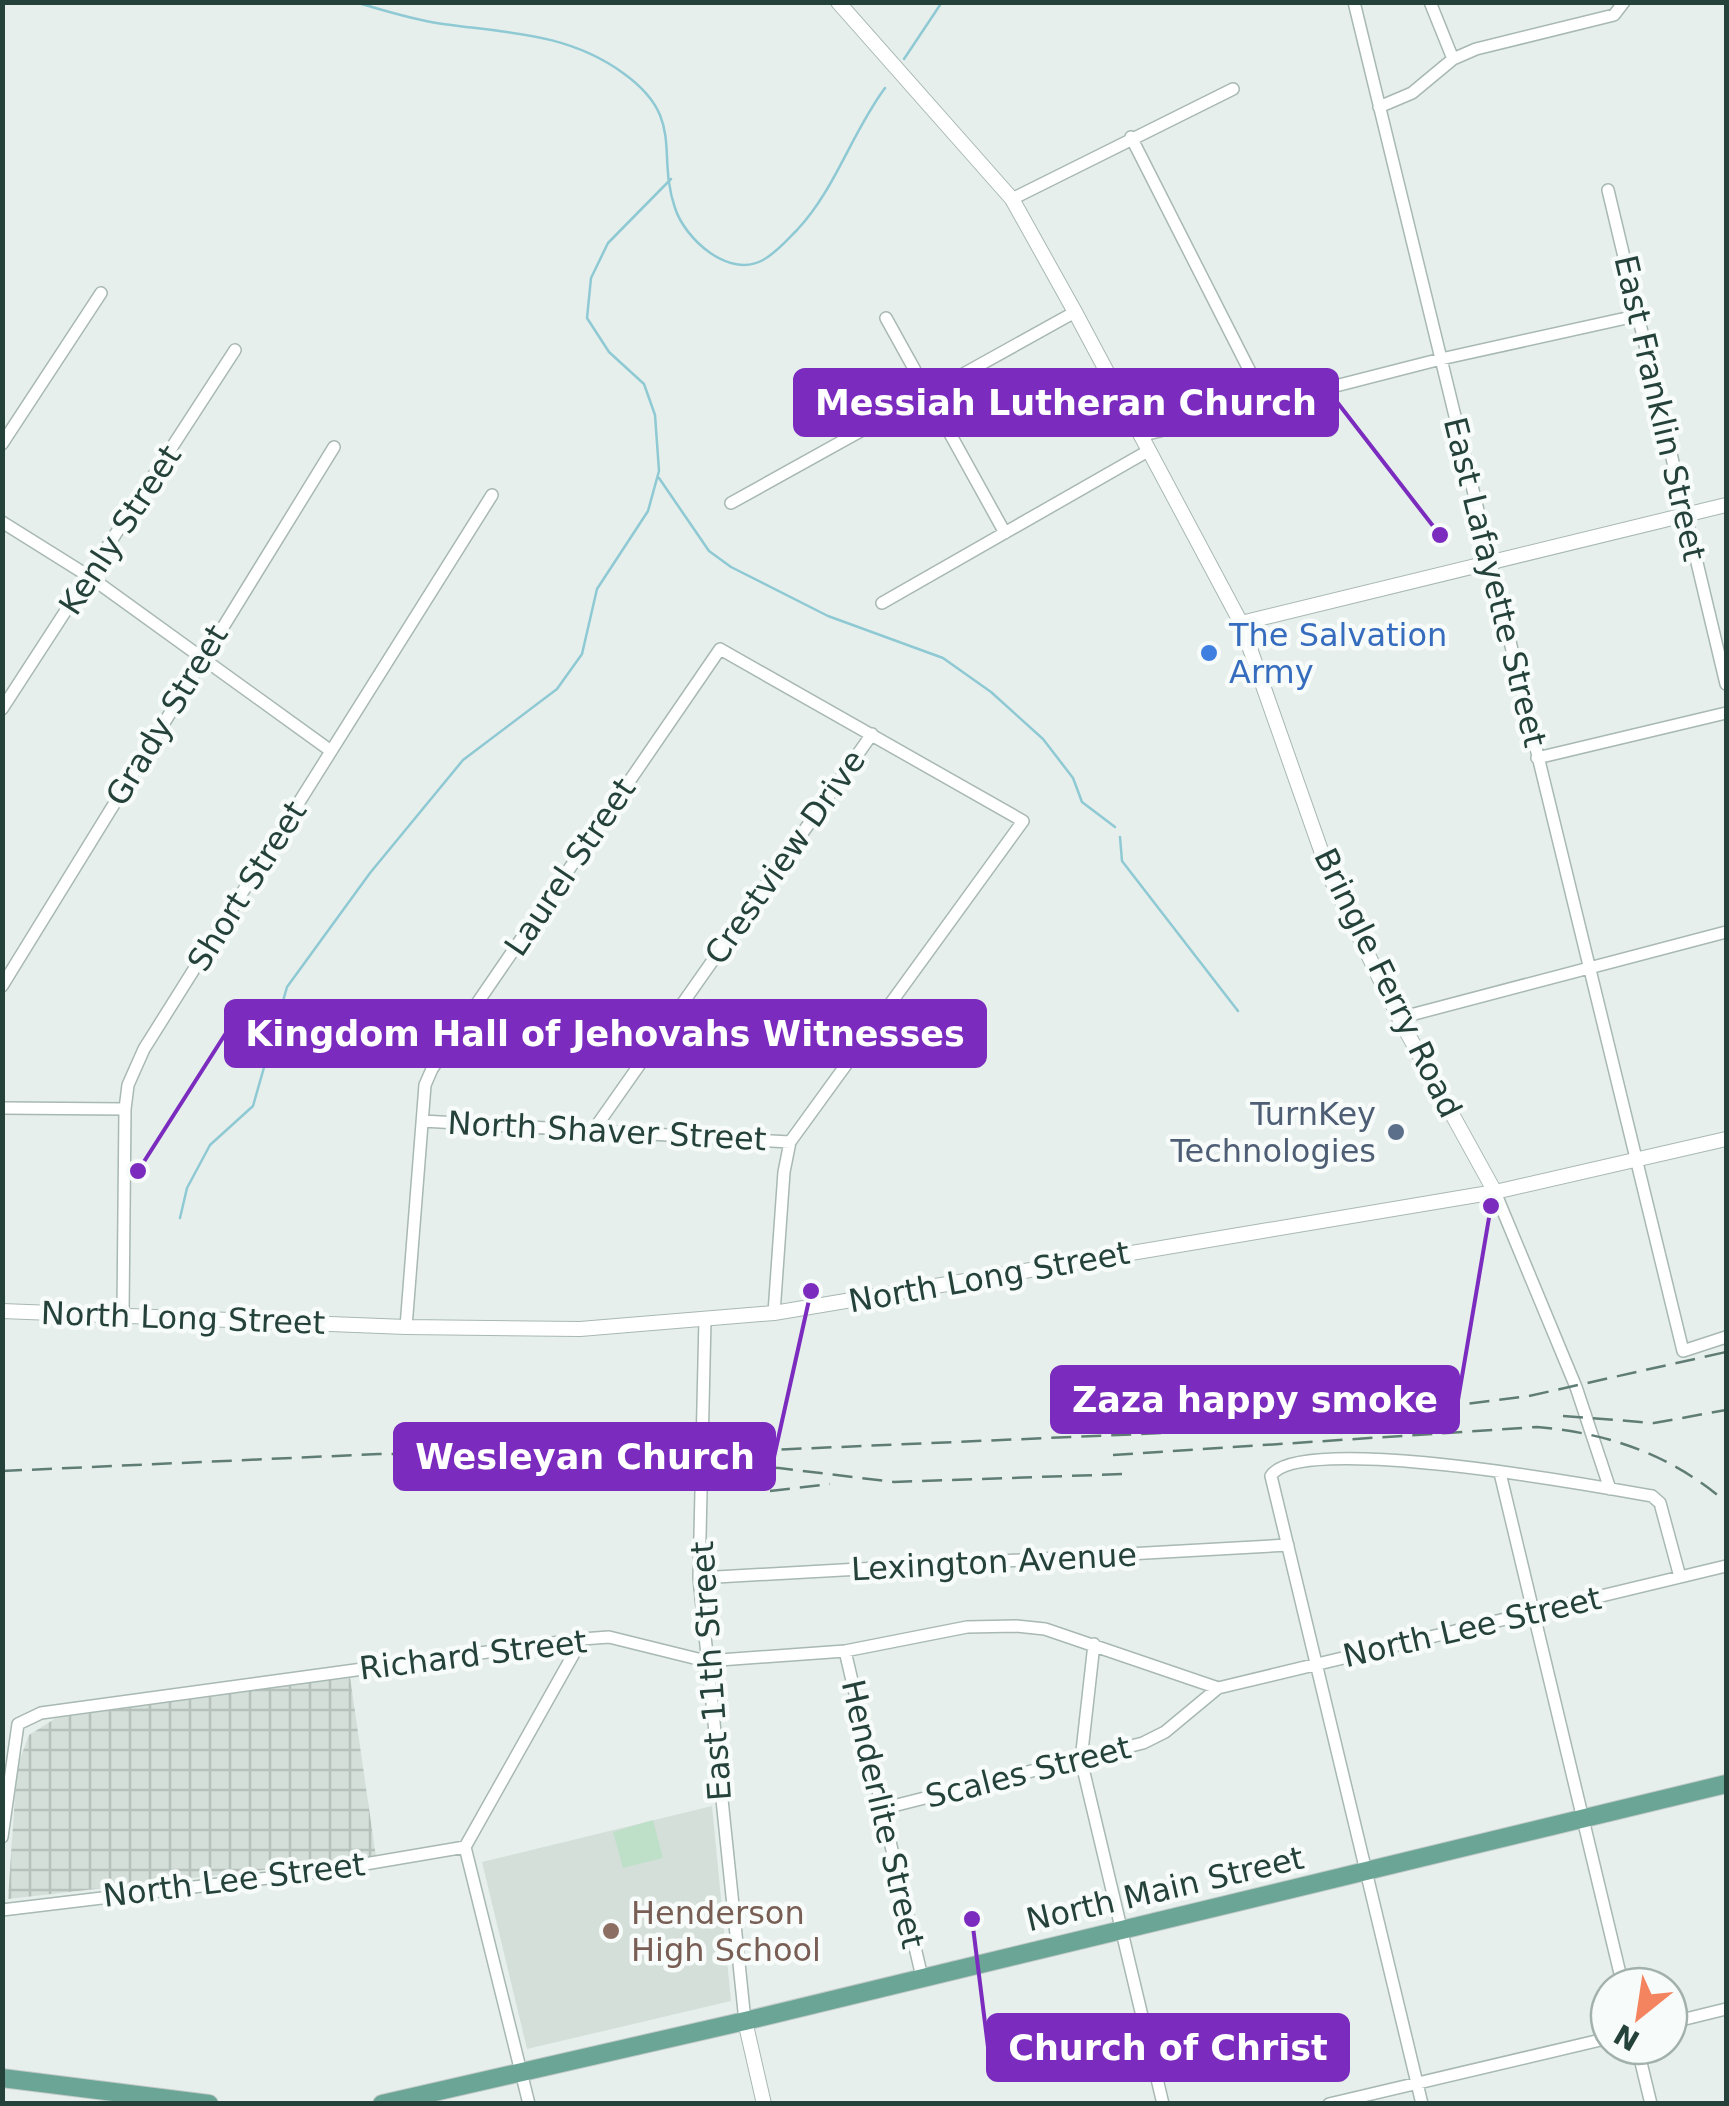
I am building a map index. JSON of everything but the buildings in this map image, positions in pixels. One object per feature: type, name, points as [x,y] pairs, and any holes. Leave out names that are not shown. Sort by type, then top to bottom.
[{"type":"main road","name":"North Main Street","points":[[382,2104],[745,2021],[1726,1784]]},
{"type":"main road","points":[[2,2078],[209,2104]]},
{"type":"street","name":"Bringle Ferry Road","points":[[838,2],[1012,199],[1075,312],[1241,624],[1331,878],[1399,1018],[1495,1192]]},
{"type":"street","name":"East Lafayette Street","points":[[1354,2],[1683,1351],[1726,1337]]},
{"type":"street","points":[[1430,2],[1453,59]]},
{"type":"street","points":[[1379,107],[1412,93],[1453,59],[1476,49],[1614,15],[1624,2]]},
{"type":"street","points":[[1012,199],[1232,89]]},
{"type":"street","points":[[1131,138],[1266,403]]},
{"type":"street","name":"East Franklin Street","points":[[1608,190],[1726,684]]},
{"type":"street","points":[[2,444],[101,294]]},
{"type":"street","points":[[731,503],[1075,312]]},
{"type":"street","points":[[1140,436],[1440,358],[1640,315]]},
{"type":"street","points":[[886,318],[1005,533]]},
{"type":"street","name":"Kenly Street","points":[[2,709],[235,350]]},
{"type":"street","name":"Grady Street","points":[[2,986],[334,447]]},
{"type":"street","points":[[882,603],[1148,451]]},
{"type":"street","name":"Short Street","points":[[123,1314],[125,1109],[128,1086],[144,1049],[492,495]]},
{"type":"street","points":[[1241,624],[1726,504]]},
{"type":"street","points":[[2,522],[90,578],[331,751]]},
{"type":"street","name":"Laurel Street","points":[[406,1327],[425,1085],[432,1069],[720,649],[872,734]]},
{"type":"street","points":[[1537,758],[1726,714]]},
{"type":"street","points":[[774,1313],[790,1142],[1022,822],[872,734]]},
{"type":"street","name":"Crestview Drive","points":[[595,1128],[872,734]]},
{"type":"street","points":[[1399,1018],[1726,932]]},
{"type":"street","points":[[2,1108],[125,1109]]},
{"type":"street","name":"North Shaver Street","points":[[423,1121],[790,1142]]},
{"type":"street","name":"North Long Street","points":[[2,1311],[406,1327],[580,1328],[774,1313],[1495,1192],[1726,1140]]},
{"type":"street","points":[[1495,1192],[1588,1418],[1610,1489]]},
{"type":"street","name":"East 11th Street","points":[[705,1319],[699,1578],[745,2021]]},
{"type":"street","points":[[1422,2104],[1369,1872],[1271,1483],[1275,1468],[1338,1457],[1500,1473],[1652,1496],[1660,1503],[1680,1577]]},
{"type":"street","points":[[1500,1473],[1618,1966]]},
{"type":"street","name":"Lexington Avenue","points":[[699,1578],[1288,1546]]},
{"type":"street","name":"North Lee Street","points":[[1218,1688],[1726,1566]]},
{"type":"street","name":"Richard Street","points":[[2,1837],[18,1724],[41,1713],[582,1639],[610,1637],[706,1662],[845,1650],[985,1625],[1045,1628],[1218,1688]]},
{"type":"street","points":[[529,2104],[465,1847],[582,1639]]},
{"type":"street","points":[[1094,1644],[1081,1760],[1163,2104]]},
{"type":"street","name":"Henderlite Street","points":[[845,1650],[922,1977]]},
{"type":"street","name":"Scales Street","points":[[881,1809],[1081,1760],[1165,1732],[1218,1688]]},
{"type":"street","name":"North Lee Street","points":[[2,1910],[318,1872],[465,1847]]},
{"type":"street","points":[[1689,2018],[1726,2009]]},
{"type":"street","points":[[745,2021],[764,2104]]},
{"type":"street","points":[[1329,2104],[1589,2043]]},
{"type":"street","points":[[1642,2066],[1651,2104]]},
{"type":"shaded area","points":[[350,1677],[376,1857],[8,1899],[17,1767],[29,1735],[56,1718]]},
{"type":"shaded area","name":"Henderson High School","points":[[712,1806],[731,2001],[527,2049],[482,1862]]},
{"type":"green space","points":[[653,1820],[663,1858],[623,1868],[613,1832]]},
{"type":"waterway","points":[[355,2],[432,22],[559,42],[623,73],[643,89],[662,121],[670,188],[680,220],[710,253],[736,264],[768,257],[810,214],[885,88]]},
{"type":"waterway","points":[[904,59],[942,2]]},
{"type":"waterway","points":[[180,1218],[187,1188],[210,1145],[253,1106],[287,987],[370,873],[463,760],[557,689],[582,654],[597,589],[648,511],[659,471],[655,415],[644,384],[609,352],[587,318],[591,278],[608,243],[671,179]]},
{"type":"waterway","points":[[659,478],[709,551],[731,567],[828,616],[943,658],[991,692],[1043,739],[1073,778],[1082,802],[1115,827]]},
{"type":"waterway","points":[[1120,837],[1122,861],[1238,1011]]},
{"type":"railway","points":[[2,1471],[379,1454],[700,1453],[1279,1428],[1529,1396],[1726,1352]]},
{"type":"railway","points":[[1563,1416],[1654,1423],[1726,1410]]},
{"type":"railway","points":[[1113,1455],[1537,1427],[1589,1435],[1638,1449],[1683,1471],[1726,1502]]},
{"type":"railway","points":[[713,1466],[779,1468],[894,1482],[1125,1474]]},
{"type":"railway","points":[[770,1491],[830,1484]]},
{"type":"place","name":"Messiah Lutheran Church","points":[[1440,535]]},
{"type":"place","name":"The Salvation Army","points":[[1209,653]]},
{"type":"place","name":"TurnKey Technologies","points":[[1396,1132]]},
{"type":"place","name":"Kingdom Hall of Jehovahs Witnesses","points":[[138,1171]]},
{"type":"place","name":"Zaza happy smoke","points":[[1491,1206]]},
{"type":"place","name":"Wesleyan Church","points":[[811,1291]]},
{"type":"place","name":"Church of Christ","points":[[972,1919]]},
{"type":"place","name":"Henderson High School","points":[[611,1931]]}]
